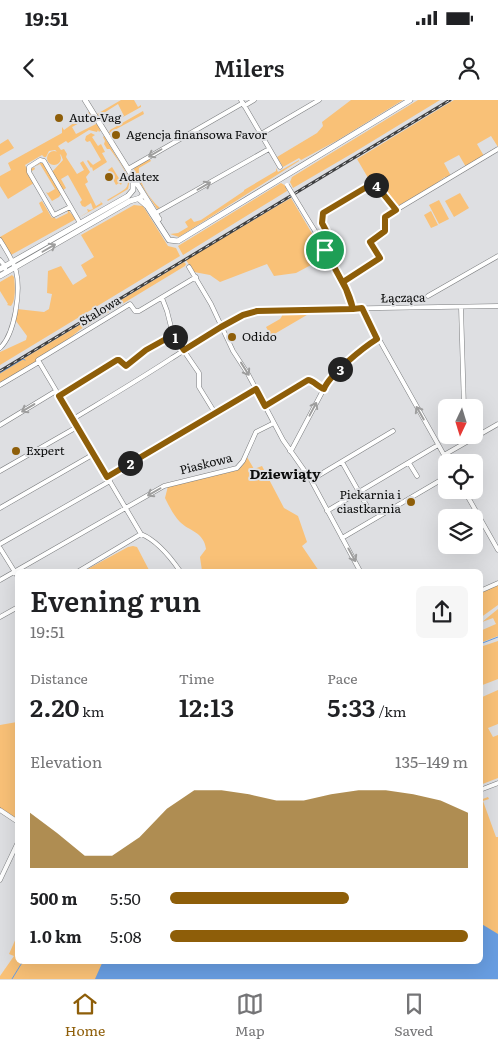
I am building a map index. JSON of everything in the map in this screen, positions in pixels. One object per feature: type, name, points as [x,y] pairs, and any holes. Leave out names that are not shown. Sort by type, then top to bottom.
[{"type":"street","points":[[85,100],[140,189],[139,198]]},
{"type":"street","points":[[128,169],[243,103],[254,100]]},
{"type":"street","points":[[260,134],[319,100]]},
{"type":"street","points":[[133,177],[133,197],[139,198],[154,213],[169,240],[173,242],[180,240],[410,100]]},
{"type":"street","points":[[243,103],[280,167]]},
{"type":"street","points":[[154,213],[269,149]]},
{"type":"street","points":[[343,282],[380,258],[370,242],[385,231],[385,217],[498,149]]},
{"type":"street","points":[[70,207],[54,216],[29,167],[40,160],[44,161],[80,223]]},
{"type":"street","points":[[282,177],[343,282],[353,309]]},
{"type":"street","points":[[325,250],[334,246],[323,225],[322,213],[362,190],[374,184],[396,210]]},
{"type":"street","points":[[2,268],[133,191],[140,189]]},
{"type":"street","points":[[1,276],[139,198]]},
{"type":"street","points":[[0,240],[15,268],[17,276],[13,324],[9,337],[0,348]]},
{"type":"street","points":[[428,296],[498,256]]},
{"type":"street","points":[[0,260],[1,276]]},
{"type":"street","points":[[189,267],[233,351],[290,451],[310,480],[359,569]]},
{"type":"street","name":"Stalowa","points":[[39,361],[130,304],[136,312],[196,278]]},
{"type":"street","points":[[162,298],[173,335],[199,373],[199,387],[215,413]]},
{"type":"street","name":"Łącząca","points":[[73,418],[221,327],[243,315],[257,311],[498,306]]},
{"type":"street","points":[[462,307],[464,399]]},
{"type":"street","points":[[362,308],[377,339],[443,454]]},
{"type":"street","points":[[0,425],[117,360],[126,366],[146,350],[173,335]]},
{"type":"street","points":[[290,451],[328,381],[358,352],[377,339]]},
{"type":"street","points":[[0,385],[39,361],[141,534],[163,551],[178,569]]},
{"type":"street","points":[[265,406],[308,380],[312,380],[324,389]]},
{"type":"street","points":[[14,572],[0,546],[256,389]]},
{"type":"street","name":"Piaskowa","points":[[19,569],[168,484],[237,468],[243,461],[256,432],[274,423]]},
{"type":"street","points":[[483,432],[498,424]]},
{"type":"street","points":[[0,471],[78,427]]},
{"type":"street","points":[[310,480],[393,431]]},
{"type":"street","points":[[446,454],[462,444]]},
{"type":"street","points":[[327,511],[438,445]]},
{"type":"street","points":[[0,508],[94,454]]},
{"type":"street","points":[[342,462],[368,508]]},
{"type":"street","points":[[409,462],[418,476]]},
{"type":"street","points":[[342,538],[438,482]]},
{"type":"street","points":[[469,499],[498,550]]},
{"type":"street","points":[[82,569],[141,534]]},
{"type":"street","name":"Piaskowa","points":[[0,580],[14,572]]},
{"type":"street","points":[[483,590],[498,583]]},
{"type":"street","points":[[0,617],[15,608]]},
{"type":"street","points":[[483,789],[498,783]]},
{"type":"street","points":[[0,810],[15,820]]},
{"type":"street","points":[[0,880],[15,848]]},
{"type":"shaded area","points":[[121,100],[134,100],[138,107],[141,105],[141,107],[105,127],[124,116],[118,104],[99,116],[101,120],[97,114]]},
{"type":"shaded area","points":[[351,100],[403,100],[338,140],[301,160],[299,158],[283,167],[277,157],[317,133],[323,126],[322,122]]},
{"type":"shaded area","points":[[418,100],[440,100],[293,188],[290,182],[292,177]]},
{"type":"shaded area","points":[[454,100],[498,100],[498,147],[491,136],[477,144],[484,156],[466,167],[459,155],[444,163],[451,176],[445,177],[438,184],[396,207],[376,183],[371,183],[357,159]]},
{"type":"shaded area","points":[[143,111],[144,114],[109,133],[110,130]]},
{"type":"shaded area","points":[[89,112],[92,116],[72,127],[76,134],[96,124],[95,121],[101,130],[97,132],[89,130],[68,143],[66,141],[58,146],[61,150],[64,149],[67,154],[66,157],[77,174],[84,170],[80,163],[83,161],[90,172],[86,177],[88,182],[85,184],[96,206],[101,203],[100,201],[103,204],[78,218],[88,212],[87,209],[93,209],[91,203],[85,207],[82,206],[80,202],[82,200],[68,175],[61,179],[66,188],[63,190],[52,172],[63,160],[61,155],[55,150],[49,151],[46,157],[42,155],[25,165],[34,183],[8,199],[0,186],[0,176],[11,170],[8,163],[62,133],[62,127],[64,130]]},
{"type":"shaded area","points":[[91,133],[95,135],[92,137],[98,146],[101,144],[105,152],[102,153],[107,162],[93,171],[87,161],[93,165],[101,160],[90,141],[87,142],[85,140],[86,136]]},
{"type":"shaded area","points":[[104,136],[130,179],[128,189],[108,201],[125,189],[128,180],[120,163],[104,144]]},
{"type":"shaded area","points":[[8,139],[14,148],[0,156],[0,144]]},
{"type":"shaded area","points":[[54,151],[59,153],[61,158],[59,163],[54,165],[49,163],[47,158],[49,153]]},
{"type":"shaded area","points":[[149,158],[151,161],[139,168],[139,173],[145,190],[160,208],[157,209],[133,172],[135,166]]},
{"type":"shaded area","points":[[299,160],[179,237],[170,234],[178,233],[188,227],[185,222],[191,218],[194,222],[201,220],[244,190],[276,171],[276,168],[278,172]]},
{"type":"shaded area","points":[[40,163],[43,163],[61,194],[59,197],[52,201],[46,192],[48,193],[55,189],[40,164],[34,167]]},
{"type":"shaded area","points":[[112,167],[120,180],[123,180],[121,185],[119,183],[116,185],[108,170]]},
{"type":"shaded area","points":[[281,183],[286,186],[287,191],[183,255],[178,246]]},
{"type":"shaded area","points":[[460,193],[469,208],[454,217],[445,201]]},
{"type":"shaded area","points":[[291,198],[326,257],[296,273],[274,276],[267,264],[220,282],[210,275],[194,272],[186,260]]},
{"type":"shaded area","points":[[439,200],[449,219],[439,224],[429,205]]},
{"type":"shaded area","points":[[42,201],[52,218],[56,219],[68,213],[68,210],[76,219],[11,255],[0,237],[43,212],[39,203]]},
{"type":"shaded area","points":[[134,205],[143,206],[168,246],[176,248],[180,256],[0,365],[0,352],[26,340],[27,336],[16,321],[17,309],[44,312],[49,309],[52,294],[47,293],[48,271],[61,266],[73,285],[87,276],[81,265],[94,257],[81,235]]},
{"type":"shaded area","points":[[431,211],[438,225],[431,228],[424,215]]},
{"type":"shaded area","points":[[184,262],[185,266],[81,329],[37,359],[36,363],[0,384],[0,373]]},
{"type":"shaded area","points":[[12,275],[14,277],[15,292],[11,306],[7,305],[0,291],[0,282]]},
{"type":"shaded area","points":[[282,312],[312,312],[271,336],[266,327],[280,319]]},
{"type":"shaded area","points":[[247,457],[254,469],[262,466],[284,508],[298,516],[307,542],[302,546],[318,569],[202,569],[200,557],[206,549],[205,543],[199,535],[178,520],[174,514],[165,498],[168,486],[234,471],[242,466]]},
{"type":"shaded area","points":[[128,547],[137,547],[148,569],[88,569]]},
{"type":"shaded area","points":[[498,585],[498,605],[483,616],[483,592]]},
{"type":"shaded area","points":[[498,609],[498,636],[483,642],[483,630],[496,624],[493,618],[483,621]]},
{"type":"shaded area","points":[[498,641],[498,679],[483,685],[483,646]]},
{"type":"shaded area","points":[[498,690],[498,724],[488,728],[493,737],[498,735],[498,778],[483,784],[483,697]]},
{"type":"shaded area","points":[[15,722],[15,819],[0,808],[0,725]]},
{"type":"shaded area","points":[[483,801],[496,837],[498,837],[498,979],[0,979],[0,976],[14,956],[9,954],[15,940],[15,964],[483,964]]},
{"type":"water","points":[[483,925],[498,934],[498,979],[95,979],[102,964],[483,964]]},
{"type":"waterway","points":[[0,373],[23,359],[25,360]]},
{"type":"waterway","points":[[483,643],[498,637]]},
{"type":"waterway","points":[[12,979],[21,964]]},
{"type":"railway","points":[[0,371],[450,100]]},
{"type":"place","name":"Auto-Vag","points":[[59,118]]},
{"type":"place","name":"Agencja finansowa Favor","points":[[116,135]]},
{"type":"place","name":"Adatex","points":[[109,177]]},
{"type":"place","name":"Odido","points":[[232,337]]},
{"type":"place","name":"Expert","points":[[16,451]]},
{"type":"place","name":"Piekarnia i ciastkarnia","points":[[411,502]]},
{"type":"district","name":"Dziewiąty","points":[[285,474]]},
{"type":"route","points":[[325,250],[334,246],[322,223],[323,213],[370,185],[376,185],[396,210],[385,217],[385,231],[370,240],[380,258],[343,282],[352,302],[353,309],[362,308],[377,339],[363,347],[328,381],[324,389],[312,380],[308,380],[265,406],[256,389],[107,477],[59,396],[117,360],[126,366],[146,350],[173,335],[184,350],[249,312],[264,310],[353,309],[343,282],[325,250]]}]
